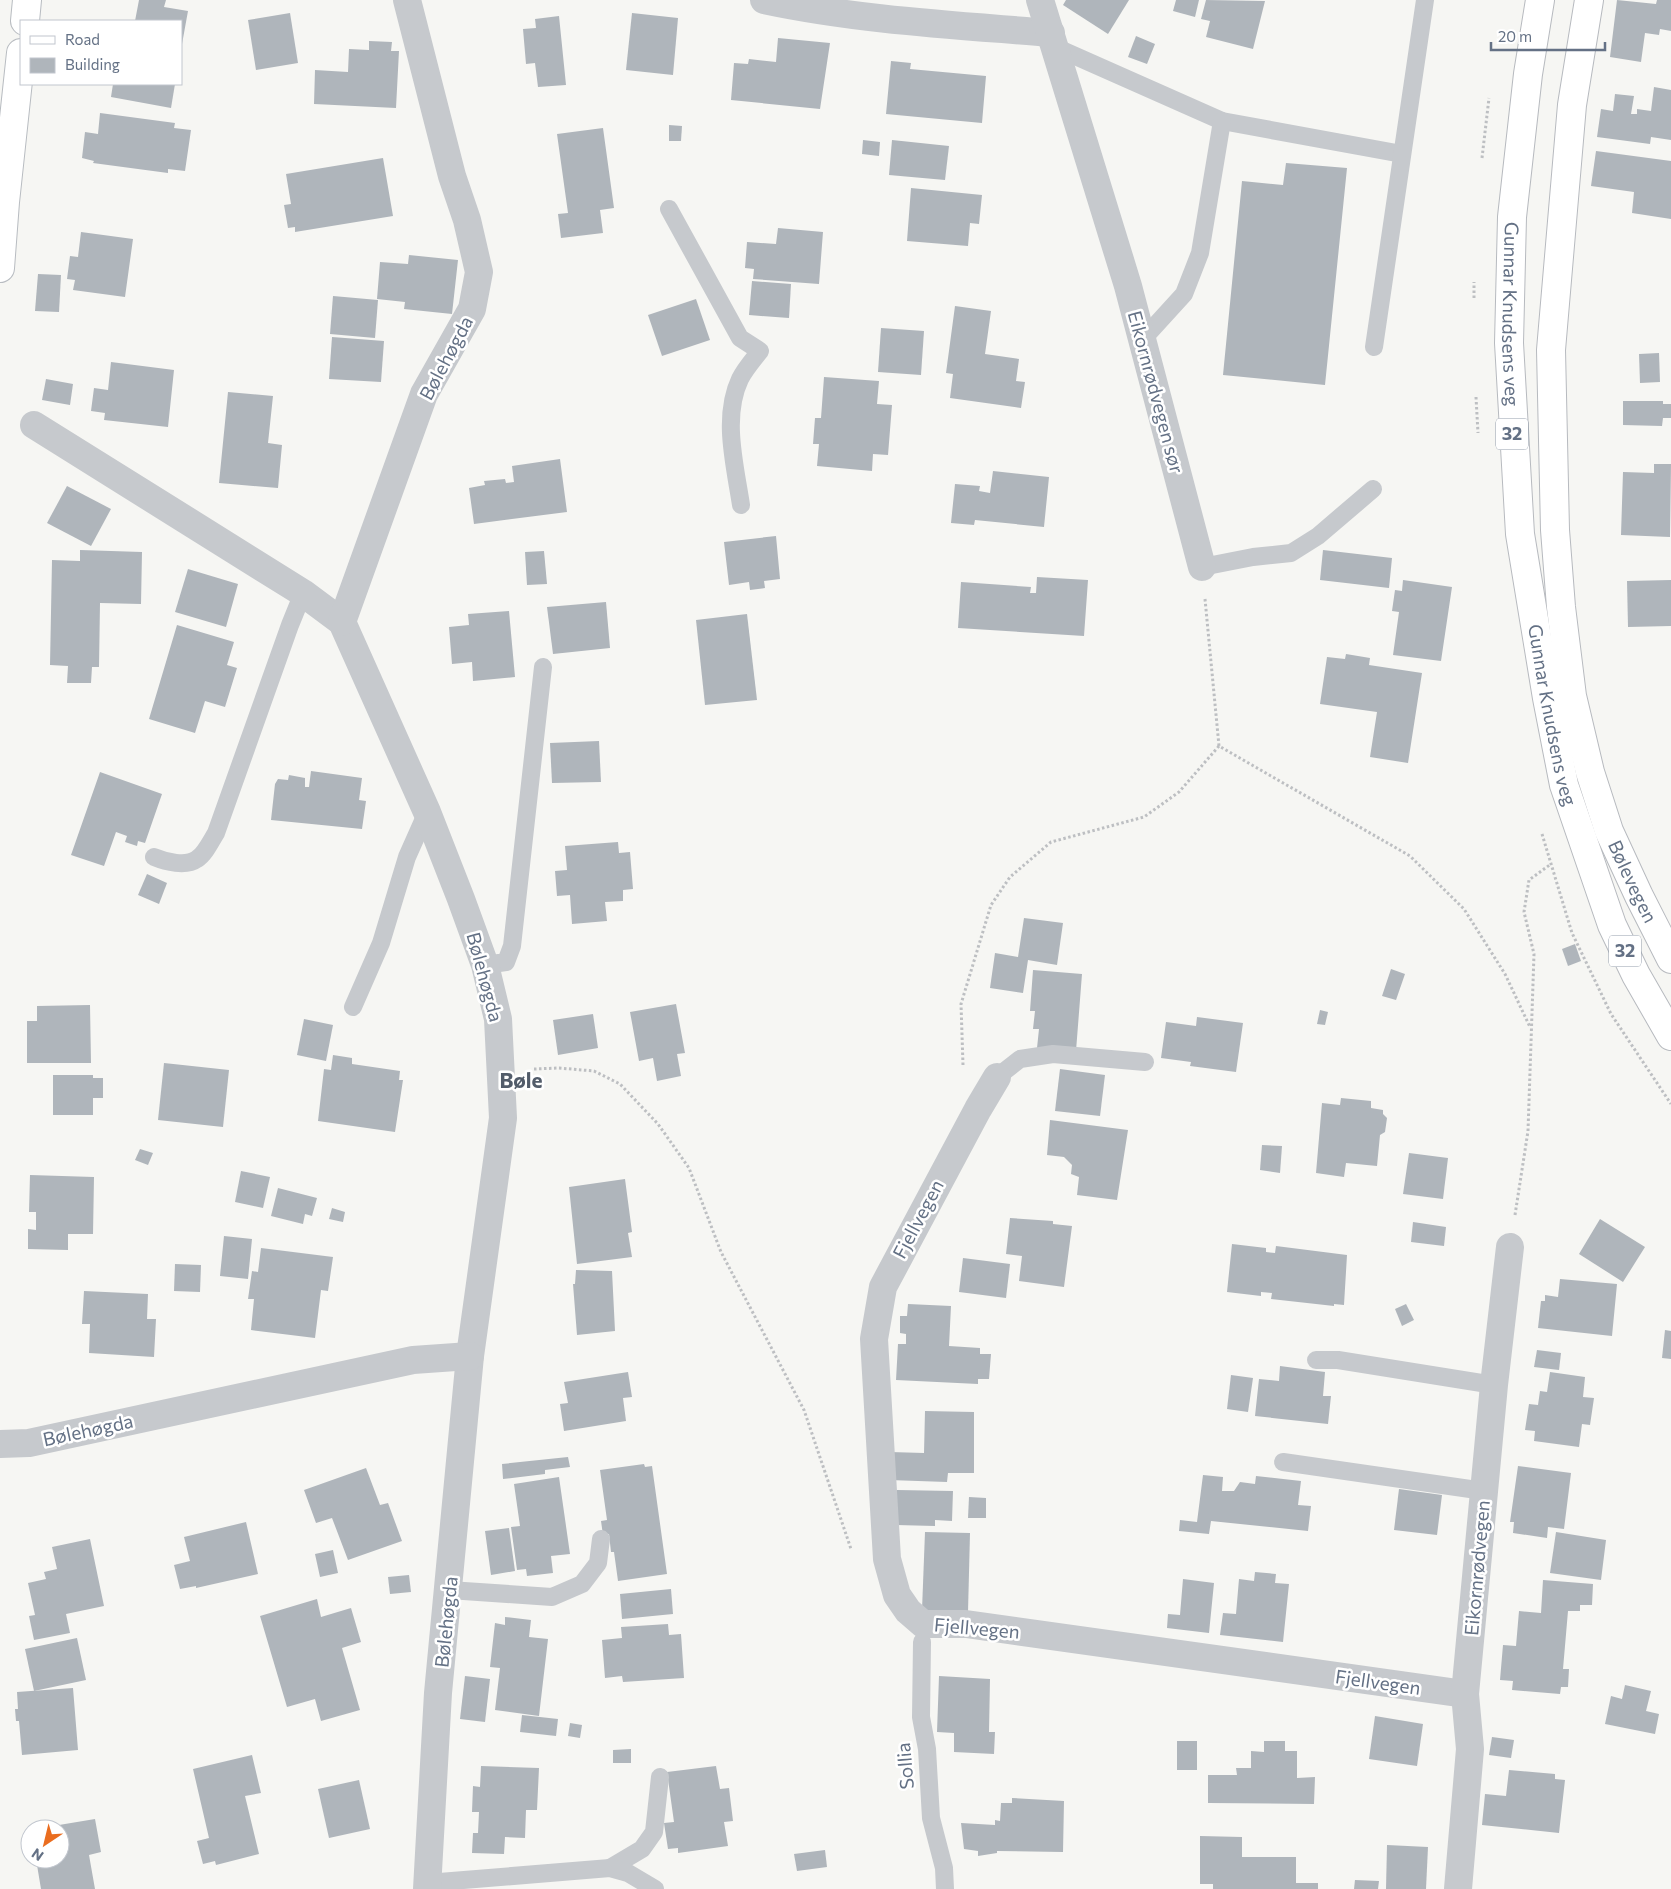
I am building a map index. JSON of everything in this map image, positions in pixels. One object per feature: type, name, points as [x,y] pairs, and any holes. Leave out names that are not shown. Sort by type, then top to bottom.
[{"type":"main road","points":[[25,20],[27,0]]},
{"type":"main road","name":"Gunnar Knudsens veg","points":[[1540,0],[1528,74],[1512,217],[1509,343],[1513,439],[1520,534],[1547,698],[1564,785],[1589,861]]},
{"type":"main road","name":"Gunnar Knudsens veg","points":[[1589,0],[1572,105],[1552,340],[1555,530],[1572,696],[1590,772],[1609,831]]},
{"type":"main road","points":[[0,268],[4,202],[20,62]]},
{"type":"main road","name":"Bølevegen","points":[[1609,831],[1671,959]]},
{"type":"main road","name":"Bølevegen","points":[[1589,861],[1612,925],[1636,975],[1671,1036]]},
{"type":"street","name":"Bølehøgda","points":[[342,622],[424,394],[472,309],[479,272],[467,220],[452,176],[407,0]]},
{"type":"street","points":[[764,0],[837,13],[1053,40]]},
{"type":"street","name":"Eikornrødvegen sør","points":[[1040,0],[1143,339],[1202,567]]},
{"type":"street","name":"Bølehøgda","points":[[34,424],[303,593],[342,622],[427,812],[485,965],[498,1019],[503,1118],[470,1356],[438,1693],[427,1886]]},
{"type":"street","name":"Fjellvegen","points":[[997,1077],[883,1287],[874,1339],[887,1558],[897,1595],[923,1633],[966,1624],[1465,1694]]},
{"type":"street","name":"Eikornrødvegen","points":[[1458,1889],[1470,1748],[1465,1694],[1494,1386],[1510,1247]]},
{"type":"street","name":"Bølehøgda","points":[[0,1444],[29,1443],[413,1360],[470,1356]]},
{"type":"lane","points":[[1374,347],[1425,0]]},
{"type":"lane","points":[[1053,40],[1222,121],[1402,154]]},
{"type":"lane","points":[[1143,339],[1184,294],[1200,253],[1222,121]]},
{"type":"lane","points":[[669,210],[740,338],[760,351],[740,380],[732,408],[732,445],[741,505]]},
{"type":"lane","points":[[1202,567],[1254,557],[1291,553],[1318,536],[1373,489]]},
{"type":"lane","points":[[154,857],[165,862],[187,863],[197,859],[216,833],[290,624],[303,593]]},
{"type":"lane","points":[[485,965],[506,962],[512,946],[543,667]]},
{"type":"lane","points":[[353,1007],[381,942],[407,857],[427,812]]},
{"type":"lane","points":[[997,1077],[1020,1059],[1053,1054],[1145,1062]]},
{"type":"lane","points":[[1316,1360],[1338,1360],[1494,1386]]},
{"type":"lane","points":[[1283,1462],[1484,1491]]},
{"type":"lane","points":[[449,1590],[552,1597],[582,1584],[598,1563],[601,1539]]},
{"type":"lane","name":"Sollia","points":[[923,1633],[921,1718],[927,1749],[931,1818],[944,1868],[945,1887]]},
{"type":"lane","points":[[610,1868],[642,1849],[654,1832],[660,1777]]},
{"type":"lane","points":[[427,1886],[610,1868],[628,1873],[655,1889]]},
{"type":"path","points":[[978,1109],[964,1083],[961,1004],[991,905],[1010,877],[1051,842],[1144,816],[1179,792],[1219,746],[1202,567]]},
{"type":"path","points":[[1219,746],[1410,856],[1464,909],[1505,974],[1530,1027]]},
{"type":"path","points":[[1510,1247],[1528,1131],[1530,1027],[1534,954],[1524,912],[1530,880],[1551,864]]},
{"type":"path","points":[[502,1072],[559,1068],[594,1071],[620,1084],[658,1124],[689,1168],[721,1252],[804,1410],[853,1556]]},
{"type":"building","points":[[139,0],[166,0],[164,7],[188,11],[182,44],[182,20],[135,20]]},
{"type":"building","points":[[1066,0],[1129,0],[1108,34],[1063,5]]},
{"type":"building","points":[[1176,0],[1199,0],[1195,17],[1173,11]]},
{"type":"building","points":[[1206,0],[1265,1],[1253,49],[1206,37],[1210,21],[1201,19]]},
{"type":"building","points":[[1617,0],[1656,4],[1657,0],[1671,0],[1671,31],[1660,29],[1659,35],[1645,33],[1641,62],[1610,57]]},
{"type":"building","points":[[290,13],[298,63],[256,70],[248,20]]},
{"type":"building","points":[[632,13],[678,18],[673,75],[626,70]]},
{"type":"building","points":[[559,16],[566,85],[538,87],[535,63],[526,64],[523,29],[536,28],[535,19]]},
{"type":"building","points":[[1136,36],[1155,44],[1147,64],[1128,57]]},
{"type":"building","points":[[778,38],[830,43],[820,109],[731,100],[734,63],[748,64],[749,59],[776,62]]},
{"type":"building","points":[[369,41],[392,42],[391,51],[399,51],[396,108],[314,104],[315,70],[348,72],[349,49],[369,50]]},
{"type":"building","points":[[891,61],[911,63],[910,69],[986,76],[982,123],[886,114]]},
{"type":"building","points":[[113,85],[175,85],[171,108],[111,97]]},
{"type":"building","points":[[1654,87],[1671,90],[1671,140],[1651,137],[1650,144],[1597,137],[1601,109],[1613,111],[1615,94],[1634,96],[1631,114],[1637,114],[1637,109],[1651,111]]},
{"type":"building","points":[[100,113],[175,123],[174,128],[191,130],[185,171],[168,169],[168,173],[93,163],[94,161],[82,158],[85,132],[98,134]]},
{"type":"building","points":[[669,125],[682,126],[681,141],[669,141]]},
{"type":"building","points":[[603,128],[614,208],[600,210],[603,233],[561,238],[558,214],[568,213],[557,134]]},
{"type":"building","points":[[863,140],[880,142],[879,156],[862,154]]},
{"type":"building","points":[[892,140],[949,146],[945,180],[889,175]]},
{"type":"building","points":[[1596,151],[1671,161],[1671,219],[1632,213],[1634,192],[1591,186]]},
{"type":"building","points":[[383,158],[393,216],[295,232],[295,227],[288,228],[284,205],[291,204],[286,174]]},
{"type":"building","points":[[1286,163],[1347,168],[1325,385],[1223,375],[1242,181],[1283,185]]},
{"type":"building","points":[[911,188],[982,195],[979,224],[970,223],[968,246],[907,241]]},
{"type":"building","points":[[778,228],[823,232],[819,284],[753,279],[754,269],[745,268],[747,242],[776,244]]},
{"type":"building","points":[[81,232],[133,239],[125,297],[73,290],[75,280],[67,279],[70,256],[78,257]]},
{"type":"building","points":[[409,255],[458,260],[452,314],[404,309],[405,302],[377,299],[380,262],[408,264]]},
{"type":"building","points":[[38,274],[61,275],[59,312],[35,311]]},
{"type":"building","points":[[752,281],[791,284],[789,318],[749,315]]},
{"type":"building","points":[[333,296],[378,300],[375,338],[330,334]]},
{"type":"building","points":[[696,299],[710,340],[662,356],[648,315]]},
{"type":"building","points":[[955,306],[991,311],[985,354],[1019,359],[1016,381],[1025,382],[1021,408],[950,398],[953,374],[946,373]]},
{"type":"building","points":[[881,328],[924,331],[921,375],[878,372]]},
{"type":"building","points":[[332,337],[384,341],[381,382],[329,379]]},
{"type":"building","points":[[1659,353],[1660,382],[1640,383],[1639,354]]},
{"type":"building","points":[[111,362],[174,370],[168,427],[104,420],[105,413],[91,411],[94,388],[108,390]]},
{"type":"building","points":[[824,377],[879,381],[877,404],[892,405],[888,455],[873,454],[872,471],[817,466],[819,444],[813,444],[815,418],[821,418]]},
{"type":"building","points":[[46,379],[73,384],[70,405],[42,400]]},
{"type":"building","points":[[228,392],[273,396],[268,443],[282,445],[278,488],[219,483]]},
{"type":"building","points":[[1623,401],[1663,401],[1663,404],[1671,404],[1671,418],[1663,418],[1662,426],[1623,425]]},
{"type":"building","points":[[560,459],[567,512],[474,524],[469,488],[485,485],[484,481],[505,479],[506,483],[514,482],[512,466]]},
{"type":"building","points":[[1654,464],[1671,464],[1670,537],[1621,535],[1623,472],[1654,473]]},
{"type":"building","points":[[993,471],[1049,477],[1044,527],[975,520],[974,525],[951,523],[955,484],[980,486],[979,491],[990,493]]},
{"type":"building","points":[[67,486],[111,509],[91,546],[47,523]]},
{"type":"building","points":[[776,536],[780,579],[764,581],[765,588],[750,590],[749,582],[729,585],[724,542]]},
{"type":"building","points":[[80,550],[142,552],[141,604],[100,603],[99,667],[92,667],[91,683],[67,683],[68,666],[50,665],[52,560],[80,561]]},
{"type":"building","points":[[1323,550],[1392,558],[1389,588],[1320,580]]},
{"type":"building","points":[[544,551],[547,584],[527,585],[525,552]]},
{"type":"building","points":[[188,569],[238,584],[226,627],[175,612]]},
{"type":"building","points":[[1037,577],[1088,580],[1084,636],[958,628],[961,582],[1031,587],[1030,593],[1036,593]]},
{"type":"building","points":[[1403,580],[1452,587],[1441,661],[1393,655],[1399,612],[1392,611],[1395,590],[1402,591]]},
{"type":"building","points":[[1671,580],[1671,626],[1628,627],[1627,581]]},
{"type":"building","points":[[606,602],[610,648],[553,654],[547,607]]},
{"type":"building","points":[[509,611],[515,677],[473,681],[472,662],[452,664],[449,627],[469,625],[468,614]]},
{"type":"building","points":[[747,614],[757,700],[705,705],[696,620]]},
{"type":"building","points":[[177,625],[234,642],[227,665],[237,668],[225,707],[205,701],[195,733],[149,719]]},
{"type":"building","points":[[1346,654],[1370,658],[1369,665],[1422,673],[1408,763],[1370,757],[1377,712],[1320,704],[1327,657],[1345,659]]},
{"type":"building","points":[[599,741],[601,782],[552,783],[550,743]]},
{"type":"building","points":[[311,771],[362,778],[359,800],[366,801],[362,829],[271,820],[275,784],[278,779],[288,780],[289,775],[305,778],[305,787],[309,787]]},
{"type":"building","points":[[100,772],[162,794],[145,843],[138,841],[137,846],[125,842],[127,836],[116,832],[104,866],[71,855]]},
{"type":"building","points":[[618,842],[619,853],[630,852],[633,889],[623,890],[623,901],[605,902],[607,921],[572,924],[570,895],[557,896],[555,871],[567,870],[565,846]]},
{"type":"building","points":[[147,874],[167,883],[159,904],[138,895]]},
{"type":"building","points":[[1024,918],[1063,923],[1057,965],[1028,960],[1023,993],[990,988],[995,953],[1018,957]]},
{"type":"building","points":[[1575,944],[1581,961],[1568,966],[1562,949]]},
{"type":"building","points":[[1391,969],[1405,974],[1396,1000],[1382,996]]},
{"type":"building","points":[[1033,970],[1082,974],[1076,1051],[1037,1048],[1039,1029],[1033,1029],[1035,1011],[1030,1011]]},
{"type":"building","points":[[676,1004],[685,1053],[677,1054],[681,1076],[657,1081],[653,1058],[639,1061],[630,1012]]},
{"type":"building","points":[[90,1005],[91,1063],[27,1063],[27,1021],[37,1021],[37,1006]]},
{"type":"building","points":[[1320,1010],[1328,1012],[1325,1025],[1317,1024]]},
{"type":"building","points":[[593,1014],[598,1048],[558,1055],[553,1020]]},
{"type":"building","points":[[1197,1017],[1243,1023],[1236,1072],[1190,1066],[1191,1062],[1161,1058],[1166,1022],[1196,1026]]},
{"type":"building","points":[[304,1019],[333,1025],[326,1061],[297,1055]]},
{"type":"building","points":[[333,1055],[352,1058],[352,1064],[400,1071],[399,1080],[403,1080],[395,1132],[318,1121],[324,1069],[331,1070]]},
{"type":"building","points":[[164,1063],[229,1070],[223,1127],[158,1120]]},
{"type":"building","points":[[1060,1069],[1105,1075],[1100,1116],[1055,1111]]},
{"type":"building","points":[[53,1075],[93,1075],[93,1078],[103,1078],[103,1098],[93,1098],[93,1115],[53,1115]]},
{"type":"building","points":[[1341,1098],[1371,1101],[1371,1108],[1383,1110],[1383,1114],[1387,1118],[1385,1132],[1380,1135],[1377,1166],[1346,1163],[1344,1177],[1316,1173],[1322,1103],[1340,1105]]},
{"type":"building","points":[[1050,1120],[1128,1130],[1117,1200],[1077,1195],[1079,1177],[1071,1174],[1072,1165],[1064,1157],[1047,1155]]},
{"type":"building","points":[[1262,1145],[1282,1146],[1280,1173],[1260,1170]]},
{"type":"building","points":[[140,1149],[153,1153],[148,1165],[135,1160]]},
{"type":"building","points":[[1409,1153],[1448,1158],[1443,1199],[1403,1194]]},
{"type":"building","points":[[241,1171],[270,1177],[263,1208],[235,1202]]},
{"type":"building","points":[[30,1175],[94,1177],[93,1234],[68,1234],[68,1250],[28,1249],[28,1229],[36,1230],[36,1212],[29,1212]]},
{"type":"building","points":[[625,1179],[632,1232],[628,1233],[632,1257],[577,1264],[569,1187]]},
{"type":"building","points":[[278,1188],[317,1198],[312,1216],[305,1214],[303,1224],[271,1216]]},
{"type":"building","points":[[332,1208],[345,1212],[343,1222],[329,1219]]},
{"type":"building","points":[[1010,1218],[1053,1221],[1053,1224],[1072,1226],[1064,1287],[1019,1281],[1022,1256],[1006,1254]]},
{"type":"building","points":[[1600,1219],[1645,1247],[1623,1282],[1579,1254]]},
{"type":"building","points":[[1413,1222],[1446,1227],[1444,1246],[1411,1242]]},
{"type":"building","points":[[224,1236],[252,1239],[248,1279],[220,1276]]},
{"type":"building","points":[[1232,1244],[1266,1248],[1266,1252],[1275,1253],[1276,1246],[1347,1255],[1344,1305],[1334,1304],[1334,1306],[1271,1299],[1272,1293],[1261,1292],[1261,1296],[1227,1292]]},
{"type":"building","points":[[261,1248],[333,1257],[328,1291],[321,1290],[315,1338],[251,1330],[254,1299],[248,1299],[252,1271],[258,1272]]},
{"type":"building","points":[[963,1258],[1010,1264],[1006,1298],[959,1292]]},
{"type":"building","points":[[175,1264],[201,1265],[200,1292],[174,1291]]},
{"type":"building","points":[[576,1270],[612,1271],[615,1331],[577,1335],[573,1284],[575,1284]]},
{"type":"building","points":[[1560,1279],[1617,1284],[1612,1336],[1538,1328],[1541,1301],[1545,1301],[1545,1295],[1558,1297]]},
{"type":"building","points":[[84,1291],[148,1294],[147,1319],[156,1319],[154,1357],[89,1353],[90,1324],[82,1324]]},
{"type":"building","points":[[908,1304],[951,1306],[949,1346],[980,1348],[980,1354],[991,1354],[989,1379],[978,1379],[978,1384],[896,1380],[898,1344],[906,1344],[906,1334],[900,1333],[900,1316],[907,1316]]},
{"type":"building","points":[[1406,1304],[1414,1320],[1402,1326],[1395,1309]]},
{"type":"building","points":[[1665,1330],[1671,1331],[1671,1359],[1662,1358]]},
{"type":"building","points":[[1537,1350],[1561,1353],[1559,1370],[1534,1367]]},
{"type":"building","points":[[1280,1366],[1325,1372],[1323,1396],[1331,1396],[1328,1424],[1255,1416],[1259,1379],[1279,1381]]},
{"type":"building","points":[[628,1372],[632,1397],[623,1398],[626,1421],[564,1431],[560,1404],[568,1403],[564,1382]]},
{"type":"building","points":[[1550,1372],[1585,1377],[1583,1397],[1594,1398],[1590,1425],[1582,1424],[1579,1447],[1534,1441],[1535,1431],[1525,1430],[1529,1404],[1538,1405],[1540,1391],[1547,1392]]},
{"type":"building","points":[[1231,1375],[1253,1378],[1248,1412],[1227,1409]]},
{"type":"building","points":[[925,1411],[974,1412],[974,1473],[948,1473],[947,1482],[889,1480],[890,1452],[924,1453]]},
{"type":"building","points":[[568,1457],[570,1467],[545,1470],[545,1474],[503,1479],[502,1464]]},
{"type":"building","points":[[644,1464],[645,1467],[652,1466],[667,1574],[618,1581],[614,1552],[611,1552],[609,1534],[603,1535],[601,1521],[607,1520],[600,1470]]},
{"type":"building","points":[[1518,1466],[1571,1473],[1564,1529],[1548,1527],[1547,1538],[1513,1533],[1514,1522],[1510,1522]]},
{"type":"building","points":[[366,1468],[380,1505],[388,1503],[402,1541],[348,1560],[332,1518],[316,1523],[304,1490]]},
{"type":"building","points":[[1203,1475],[1223,1477],[1222,1491],[1234,1491],[1240,1482],[1255,1484],[1256,1476],[1301,1481],[1298,1505],[1311,1506],[1308,1531],[1211,1521],[1209,1534],[1179,1531],[1180,1520],[1197,1522]]},
{"type":"building","points":[[559,1477],[570,1554],[551,1556],[553,1573],[527,1576],[526,1569],[517,1570],[511,1527],[520,1526],[514,1484]]},
{"type":"building","points":[[1399,1489],[1442,1495],[1437,1535],[1394,1530]]},
{"type":"building","points":[[897,1490],[953,1491],[952,1521],[935,1520],[935,1526],[896,1525]]},
{"type":"building","points":[[969,1497],[986,1498],[986,1518],[968,1518]]},
{"type":"building","points":[[246,1522],[258,1574],[196,1588],[196,1586],[180,1589],[174,1565],[190,1561],[184,1537]]},
{"type":"building","points":[[509,1528],[515,1571],[491,1575],[485,1531]]},
{"type":"building","points":[[925,1532],[970,1533],[968,1612],[922,1610]]},
{"type":"building","points":[[1556,1532],[1606,1540],[1601,1580],[1550,1573]]},
{"type":"building","points":[[90,1539],[104,1606],[66,1614],[70,1633],[34,1640],[29,1616],[35,1615],[28,1583],[46,1579],[44,1572],[57,1569],[52,1547]]},
{"type":"building","points":[[333,1550],[338,1573],[320,1577],[315,1554]]},
{"type":"building","points":[[1255,1572],[1276,1574],[1275,1583],[1289,1584],[1283,1642],[1220,1635],[1223,1613],[1236,1614],[1239,1579],[1254,1581]]},
{"type":"building","points":[[409,1575],[411,1592],[390,1594],[388,1577]]},
{"type":"building","points":[[1183,1579],[1214,1583],[1209,1633],[1167,1628],[1168,1614],[1180,1615]]},
{"type":"building","points":[[1543,1580],[1593,1584],[1592,1605],[1580,1605],[1580,1611],[1568,1611],[1563,1669],[1569,1669],[1568,1687],[1561,1687],[1560,1694],[1512,1690],[1513,1681],[1500,1680],[1503,1645],[1516,1646],[1519,1611],[1541,1613]]},
{"type":"building","points":[[671,1589],[673,1614],[622,1619],[620,1594]]},
{"type":"building","points":[[317,1599],[321,1617],[351,1608],[361,1642],[342,1648],[360,1710],[321,1721],[315,1699],[287,1707],[260,1616]]},
{"type":"building","points":[[505,1617],[531,1620],[529,1637],[548,1639],[539,1716],[495,1710],[500,1668],[490,1667],[495,1623],[505,1625]]},
{"type":"building","points":[[668,1624],[669,1635],[681,1634],[684,1678],[623,1682],[622,1676],[605,1678],[602,1640],[622,1638],[621,1627]]},
{"type":"building","points":[[77,1638],[86,1680],[34,1691],[25,1649]]},
{"type":"building","points":[[465,1676],[490,1679],[485,1722],[460,1719]]},
{"type":"building","points":[[939,1676],[990,1679],[989,1732],[995,1732],[994,1754],[954,1752],[954,1733],[937,1732]]},
{"type":"building","points":[[1625,1685],[1651,1691],[1646,1711],[1659,1714],[1655,1734],[1605,1724],[1611,1696],[1622,1699]]},
{"type":"building","points":[[73,1688],[78,1750],[22,1755],[19,1721],[16,1721],[15,1709],[18,1709],[17,1692]]},
{"type":"building","points":[[522,1715],[558,1719],[556,1736],[520,1732]]},
{"type":"building","points":[[1375,1716],[1423,1724],[1417,1766],[1369,1759]]},
{"type":"building","points":[[570,1723],[582,1725],[580,1738],[568,1736]]},
{"type":"building","points":[[1492,1737],[1514,1740],[1511,1758],[1489,1755]]},
{"type":"building","points":[[1177,1741],[1197,1741],[1197,1770],[1177,1770]]},
{"type":"building","points":[[1264,1741],[1285,1741],[1285,1751],[1297,1751],[1297,1778],[1315,1777],[1314,1804],[1208,1803],[1208,1775],[1237,1775],[1236,1768],[1251,1768],[1251,1751],[1264,1752]]},
{"type":"building","points":[[631,1749],[631,1763],[613,1763],[613,1750]]},
{"type":"building","points":[[252,1755],[261,1793],[245,1796],[259,1854],[216,1865],[215,1861],[203,1864],[197,1841],[209,1838],[193,1769]]},
{"type":"building","points":[[481,1766],[539,1768],[537,1810],[526,1810],[525,1838],[505,1837],[504,1854],[472,1853],[473,1833],[478,1833],[479,1812],[472,1812],[473,1786],[480,1787]]},
{"type":"building","points":[[716,1766],[720,1789],[729,1788],[733,1821],[724,1822],[728,1846],[678,1853],[678,1848],[668,1849],[664,1823],[674,1822],[667,1772]]},
{"type":"building","points":[[1509,1770],[1555,1774],[1555,1779],[1565,1780],[1559,1833],[1482,1825],[1485,1794],[1506,1796]]},
{"type":"building","points":[[359,1780],[370,1829],[329,1838],[318,1789]]},
{"type":"building","points":[[1012,1798],[1064,1801],[1063,1852],[997,1851],[997,1853],[978,1856],[978,1851],[964,1849],[961,1823],[995,1825],[995,1820],[1000,1821],[1001,1803],[1012,1803]]},
{"type":"building","points":[[95,1819],[101,1852],[89,1855],[95,1889],[41,1889],[38,1869],[70,1869],[70,1823]]},
{"type":"building","points":[[1200,1836],[1242,1837],[1242,1857],[1296,1857],[1296,1883],[1318,1883],[1318,1889],[1213,1889],[1213,1884],[1200,1884]]},
{"type":"building","points":[[1387,1845],[1428,1847],[1426,1889],[1386,1889]]},
{"type":"building","points":[[825,1850],[827,1867],[797,1871],[794,1854]]},
{"type":"building","points":[[1355,1880],[1379,1881],[1378,1889],[1354,1889]]},
{"type":"district","name":"Bøle","points":[[521,1081]]}]
